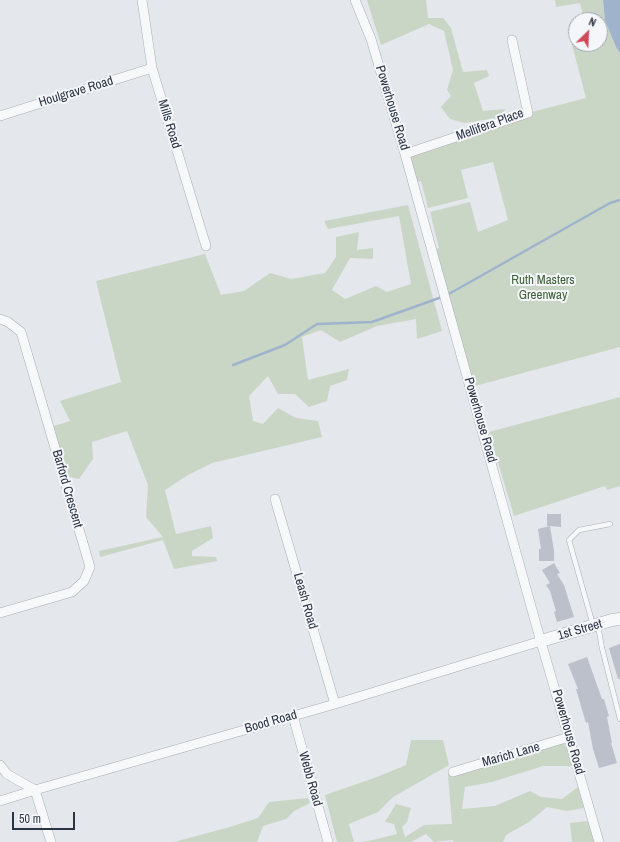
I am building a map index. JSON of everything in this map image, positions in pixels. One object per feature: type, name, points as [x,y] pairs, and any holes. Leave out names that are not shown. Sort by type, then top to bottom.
[{"type":"street","name":"Mills Road","points":[[142,0],[152,68],[206,246]]},
{"type":"street","name":"Powerhouse Road","points":[[355,0],[371,39],[405,154],[541,641],[599,842]]},
{"type":"street","name":"Mellifera Place","points":[[405,154],[528,113],[512,40]]},
{"type":"street","name":"Houlgrave Road","points":[[0,116],[152,68]]},
{"type":"street","name":"Barford Crescent","points":[[0,320],[8,322],[21,332],[90,567],[84,582],[72,592],[0,613]]},
{"type":"street","name":"Leash Road","points":[[275,498],[335,704]]},
{"type":"street","name":"1st Street","points":[[541,641],[620,619]]},
{"type":"street","name":"Bood Road","points":[[0,801],[335,704],[541,641]]},
{"type":"street","name":"Webb Road","points":[[293,716],[328,842]]},
{"type":"street","name":"Marich Lane","points":[[453,772],[569,737]]},
{"type":"street","points":[[0,766],[7,774],[36,790],[51,842]]},
{"type":"lane","points":[[610,524],[579,530],[569,540],[596,625],[620,719]]},
{"type":"green space","points":[[367,0],[426,0],[428,18],[443,18],[451,28],[463,72],[487,70],[489,76],[474,83],[483,111],[505,109],[502,117],[465,123],[450,119],[441,107],[451,96],[447,90],[453,70],[444,31],[429,24],[381,45]]},
{"type":"green space","name":"Ruth Masters Greenway","points":[[555,0],[603,0],[604,12],[582,12],[580,3],[556,7]]},
{"type":"green space","name":"Ruth Masters Greenway","points":[[608,28],[620,53],[620,347],[471,387],[433,251],[439,248],[430,212],[470,202],[478,232],[508,220],[493,162],[461,170],[468,198],[428,208],[421,181],[413,183],[405,154],[528,113],[586,98],[574,52],[608,52]]},
{"type":"green space","points":[[408,205],[442,331],[417,339],[416,319],[377,326],[340,342],[321,330],[302,337],[308,380],[349,369],[347,380],[330,386],[327,401],[309,407],[295,394],[278,394],[268,376],[249,396],[253,421],[263,424],[278,408],[296,418],[318,421],[322,437],[212,463],[188,475],[165,490],[176,534],[211,526],[213,538],[192,551],[192,556],[216,557],[217,561],[174,569],[163,540],[100,557],[99,551],[163,537],[146,517],[148,485],[127,431],[92,442],[93,459],[79,479],[66,476],[54,426],[70,421],[60,401],[121,382],[96,281],[205,254],[221,295],[244,291],[270,273],[291,279],[325,273],[336,257],[336,237],[359,232],[357,250],[373,248],[373,259],[350,258],[332,290],[345,299],[376,286],[387,292],[411,284],[399,216],[328,229],[324,221]]},
{"type":"green space","points":[[620,397],[620,486],[607,490],[605,486],[514,516],[489,432]]},
{"type":"green space","points":[[411,740],[443,740],[449,765],[393,797],[378,812],[349,824],[354,842],[337,842],[325,795],[406,765]]},
{"type":"green space","points":[[564,743],[575,766],[543,766],[492,782],[465,787],[462,809],[495,806],[530,791],[541,797],[562,799],[578,787],[584,808],[567,811],[547,807],[529,822],[506,835],[503,842],[453,842],[453,840],[434,842],[426,834],[411,842],[361,842],[397,834],[394,824],[385,822],[396,804],[411,808],[407,822],[402,827],[405,837],[424,825],[452,824],[448,774]]},
{"type":"green space","points":[[308,798],[310,803],[294,811],[286,819],[263,826],[257,842],[174,842],[258,818],[269,802]]},
{"type":"green space","points":[[588,821],[594,842],[572,842],[570,823]]},
{"type":"water","points":[[603,0],[620,0],[620,53],[608,28],[608,12],[604,12]]},
{"type":"building","points":[[547,514],[561,514],[561,527],[547,526]]},
{"type":"building","points":[[550,526],[554,561],[539,561],[539,549],[541,549],[538,529]]},
{"type":"building","points":[[554,563],[560,573],[557,574],[564,585],[574,617],[557,622],[554,612],[556,611],[550,591],[546,585],[550,583],[542,570]]},
{"type":"building","points":[[620,644],[620,679],[618,679],[609,648]]},
{"type":"building","points":[[587,657],[602,699],[604,699],[609,716],[607,717],[611,743],[617,763],[599,768],[593,749],[588,722],[586,723],[576,689],[578,689],[568,664]]},
{"type":"waterway","points":[[447,295],[610,203],[620,200]]},
{"type":"waterway","points":[[233,365],[285,345],[317,324],[372,322],[442,297]]}]
